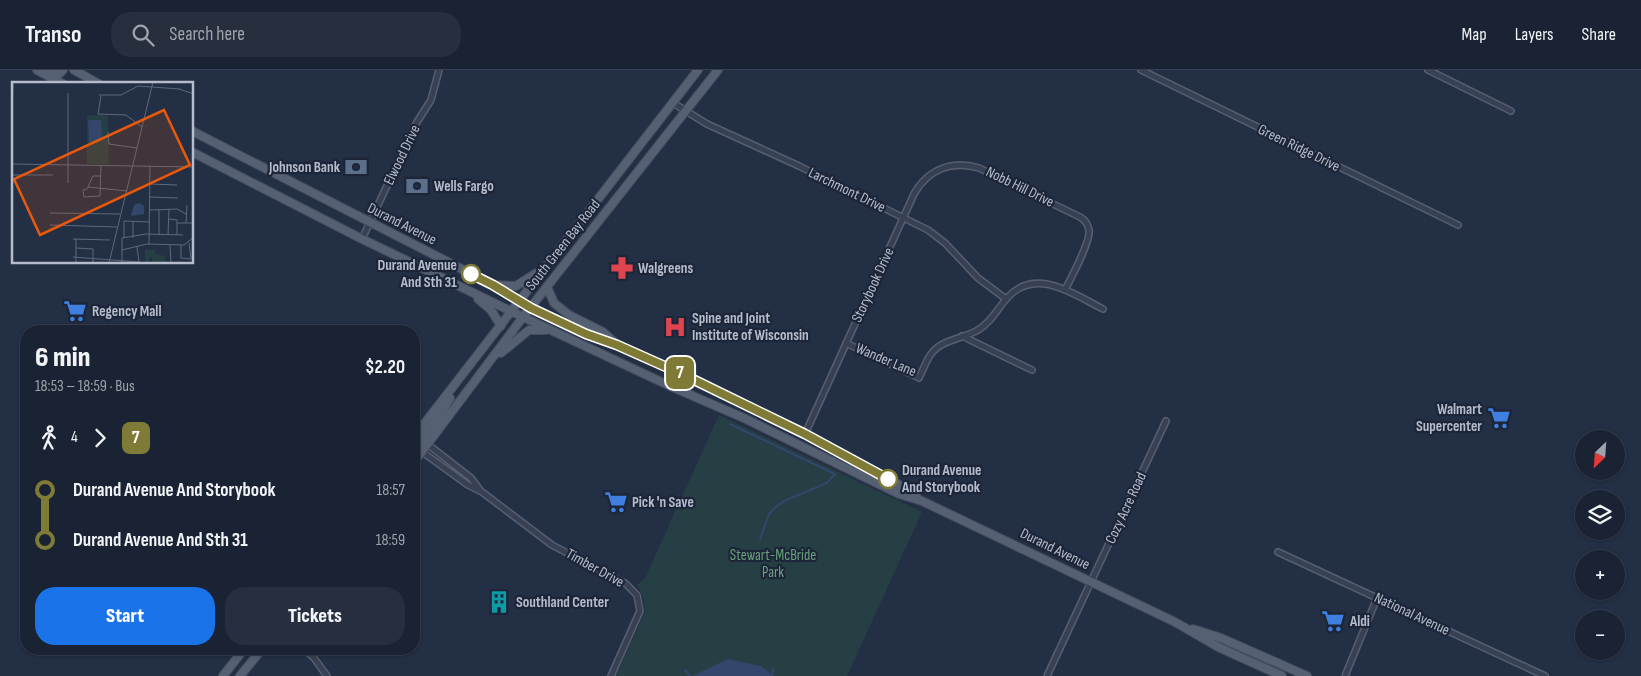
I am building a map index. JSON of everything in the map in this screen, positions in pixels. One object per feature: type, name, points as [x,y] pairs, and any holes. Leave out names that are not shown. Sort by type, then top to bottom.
[{"type":"main road","points":[[37,70],[59,82]]},
{"type":"main road","points":[[48,70],[56,74],[64,70]]},
{"type":"main road","points":[[74,70],[95,82]]},
{"type":"main road","name":"South Green Bay Road","points":[[420,438],[461,377],[698,70]]},
{"type":"main road","name":"South Green Bay Road","points":[[420,438],[486,366],[718,70]]},
{"type":"main road","name":"Durand Avenue","points":[[194,132],[493,285],[531,308],[586,334],[617,345],[682,374],[805,434],[903,487],[922,501]]},
{"type":"main road","name":"Durand Avenue","points":[[194,153],[512,312],[670,386],[746,419],[899,494],[922,501],[1175,622],[1218,647],[1282,676]]},
{"type":"main road","points":[[493,285],[516,286],[547,266]]},
{"type":"main road","points":[[547,287],[554,302],[569,315],[603,332],[617,345]]},
{"type":"main road","points":[[469,291],[491,310],[501,326]]},
{"type":"main road","points":[[486,366],[529,330],[552,331]]},
{"type":"main road","points":[[670,386],[684,384],[686,379],[682,374]]},
{"type":"main road","points":[[703,400],[720,392]]},
{"type":"main road","name":"Durand Avenue","points":[[1175,622],[1221,638],[1307,676]]},
{"type":"main road","points":[[223,676],[239,655]]},
{"type":"main road","points":[[234,676],[251,655]]},
{"type":"main road","points":[[240,676],[257,655]]},
{"type":"street","name":"Elwood Drive","points":[[362,238],[417,122],[431,100],[439,70]]},
{"type":"street","name":"Green Ridge Drive","points":[[1142,70],[1458,225]]},
{"type":"street","points":[[1428,70],[1511,111]]},
{"type":"street","name":"Larchmont Drive","points":[[673,103],[707,124],[799,166],[928,230],[945,243],[978,278],[1006,299]]},
{"type":"street","name":"Nobb Hill Drive","points":[[904,218],[917,189],[922,182],[936,171],[944,167],[962,164],[979,168],[1080,216],[1085,221],[1090,229],[1089,239],[1065,290]]},
{"type":"street","name":"Storybook Drive","points":[[805,434],[904,218]]},
{"type":"street","name":"Wander Lane","points":[[846,343],[920,378],[935,350],[945,342],[984,326],[1006,299],[1020,287],[1034,283],[1048,283],[1103,309]]},
{"type":"street","points":[[962,336],[1032,370]]},
{"type":"street","name":"Cozy Acre Road","points":[[1047,676],[1166,421]]},
{"type":"street","name":"Timber Drive","points":[[420,440],[471,478],[482,492]]},
{"type":"street","name":"Timber Drive","points":[[420,451],[468,485],[482,492],[552,545],[625,583],[637,594],[640,611],[612,676]]},
{"type":"street","name":"National Avenue","points":[[1278,552],[1545,676]]},
{"type":"street","points":[[1344,675],[1377,598]]},
{"type":"street","points":[[310,655],[320,664],[327,676]]},
{"type":"green space","name":"Stewart-McBride Park","points":[[719,415],[922,512],[847,676],[616,676],[645,612],[645,604],[637,585],[645,578]]},
{"type":"water","points":[[728,659],[761,666],[773,676],[692,676]]},
{"type":"waterway","points":[[730,424],[835,474],[827,483],[784,501],[776,507],[769,514],[760,539]]},
{"type":"waterway","points":[[772,676],[773,669]]},
{"type":"waterway","points":[[685,670],[690,676]]},
{"type":"bus line","name":"7","points":[[471,274],[531,308],[586,334],[617,345],[682,374],[805,434],[888,479]]},
{"type":"place","name":"Johnson Bank","points":[[356,167]]},
{"type":"place","name":"Wells Fargo","points":[[417,186]]},
{"type":"place","name":"Walgreens","points":[[622,268]]},
{"type":"place","name":"Durand Avenue And Sth 31","points":[[471,274]]},
{"type":"place","name":"Regency Mall","points":[[75,311]]},
{"type":"place","name":"Spine and Joint Institute of Wisconsin","points":[[675,327]]},
{"type":"place","name":"Walmart Supercenter","points":[[1499,418]]},
{"type":"place","name":"Durand Avenue And Storybook","points":[[888,479]]},
{"type":"place","name":"Pick 'n Save","points":[[616,502]]},
{"type":"place","name":"Southland Center","points":[[499,602]]},
{"type":"place","name":"Aldi","points":[[1333,621]]}]
